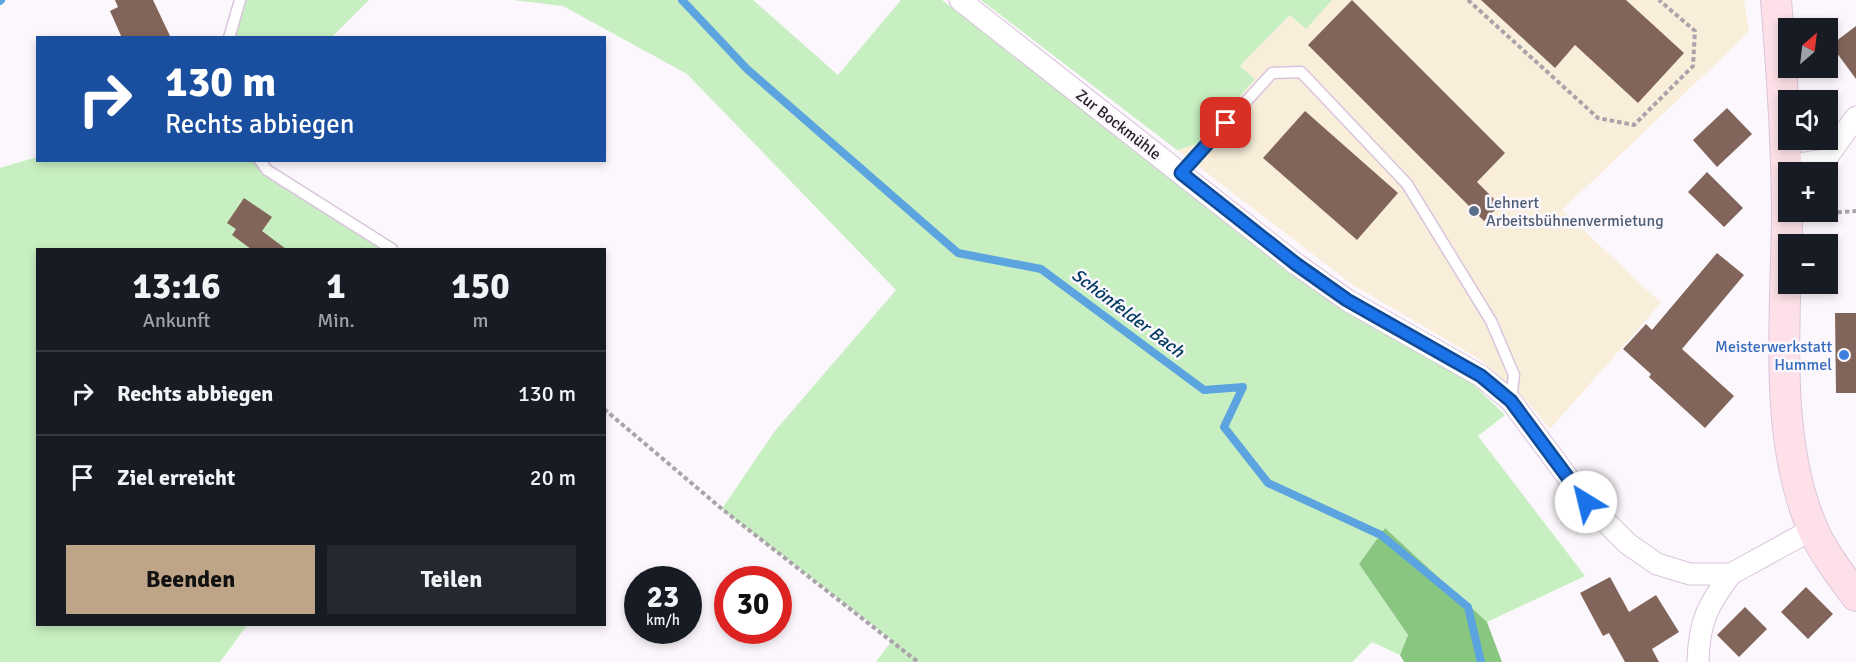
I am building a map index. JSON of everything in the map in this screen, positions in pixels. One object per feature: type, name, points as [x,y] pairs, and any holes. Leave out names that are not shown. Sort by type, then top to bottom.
[{"type":"street","name":"Zur Bockmühle","points":[[960,0],[1296,264],[1347,300],[1481,376],[1511,401],[1586,502],[1628,544],[1657,564],[1690,574],[1731,574]]},
{"type":"street","points":[[1776,0],[1786,162]]},
{"type":"street","points":[[1812,162],[1825,160],[1856,117]]},
{"type":"street","points":[[1787,222],[1784,346],[1790,439],[1797,485],[1813,529],[1856,596]]},
{"type":"street","name":"Zur Bockmühle","points":[[1698,662],[1699,631],[1714,598],[1731,574],[1813,529]]},
{"type":"lane","points":[[230,36],[240,0]]},
{"type":"lane","points":[[1181,173],[1272,73],[1301,72],[1407,184],[1491,321],[1514,375],[1511,401]]},
{"type":"lane","points":[[261,162],[267,170],[390,248]]},
{"type":"path","points":[[1468,0],[1598,118],[1634,125],[1693,66],[1695,31],[1660,1]]},
{"type":"path","points":[[1660,1],[1669,0]]},
{"type":"path","points":[[1838,212],[1856,211]]},
{"type":"path","points":[[606,411],[722,509],[918,662]]},
{"type":"shaded area","points":[[1332,0],[1744,0],[1749,32],[1562,210],[1661,303],[1550,429],[1526,400],[1481,360],[1353,285],[1177,150],[1197,144],[1255,79],[1240,66],[1291,15],[1306,28]]},
{"type":"green space","points":[[240,0],[369,0],[333,36],[230,36]]},
{"type":"green space","points":[[513,0],[753,0],[838,75],[901,0],[942,0],[1319,292],[1474,385],[1505,415],[1478,436],[1585,576],[1487,622],[1385,528],[1359,564],[1408,635],[1400,655],[1372,642],[1352,662],[876,662],[892,640],[722,509],[774,432],[896,290],[687,74],[563,6]]},
{"type":"green space","points":[[981,0],[1332,0],[1306,29],[1290,15],[1240,66],[1255,79],[1197,144],[1177,150]]},
{"type":"green space","points":[[36,157],[36,162],[262,162],[390,248],[36,248],[36,626],[247,626],[220,662],[0,662],[0,168]]},
{"type":"green space","points":[[1385,528],[1487,622],[1502,662],[1404,662],[1400,655],[1408,635],[1359,564]]},
{"type":"building","points":[[115,0],[153,0],[170,36],[121,36],[110,11],[118,7]]},
{"type":"building","points":[[1352,0],[1505,153],[1477,182],[1500,205],[1484,221],[1308,45]]},
{"type":"building","points":[[1481,0],[1626,0],[1684,53],[1638,103],[1575,45],[1555,68]]},
{"type":"building","points":[[1856,26],[1856,79],[1838,55],[1838,40]]},
{"type":"building","points":[[1727,108],[1752,134],[1717,167],[1693,140]]},
{"type":"building","points":[[1305,111],[1398,193],[1357,240],[1263,158]]},
{"type":"building","points":[[1707,172],[1743,208],[1724,227],[1688,192]]},
{"type":"building","points":[[244,198],[272,217],[262,231],[285,248],[250,248],[232,235],[236,229],[227,223]]},
{"type":"building","points":[[1717,253],[1744,275],[1682,349],[1734,396],[1705,428],[1649,377],[1651,374],[1623,349],[1646,324],[1652,330]]},
{"type":"building","points":[[1835,313],[1856,313],[1856,393],[1836,393]]},
{"type":"building","points":[[1610,577],[1629,612],[1656,595],[1679,632],[1652,649],[1659,662],[1625,662],[1609,633],[1603,636],[1580,593]]},
{"type":"building","points":[[1806,587],[1833,614],[1808,639],[1781,612]]},
{"type":"building","points":[[1745,607],[1767,629],[1739,657],[1717,635]]},
{"type":"waterway","name":"Schönfelder Bach","points":[[682,0],[747,69],[958,253],[1041,269],[1204,390],[1243,387],[1224,427],[1268,483],[1381,535],[1468,607],[1481,662]]},
{"type":"place","name":"Lehnert Arbeitsbühnenvermietung","points":[[1474,211]]},
{"type":"place","name":"Meisterwerkstatt Hummel","points":[[1844,355]]},
{"type":"route","points":[[1226,123],[1181,173],[1296,264],[1347,300],[1481,376],[1511,401],[1586,502]]}]
